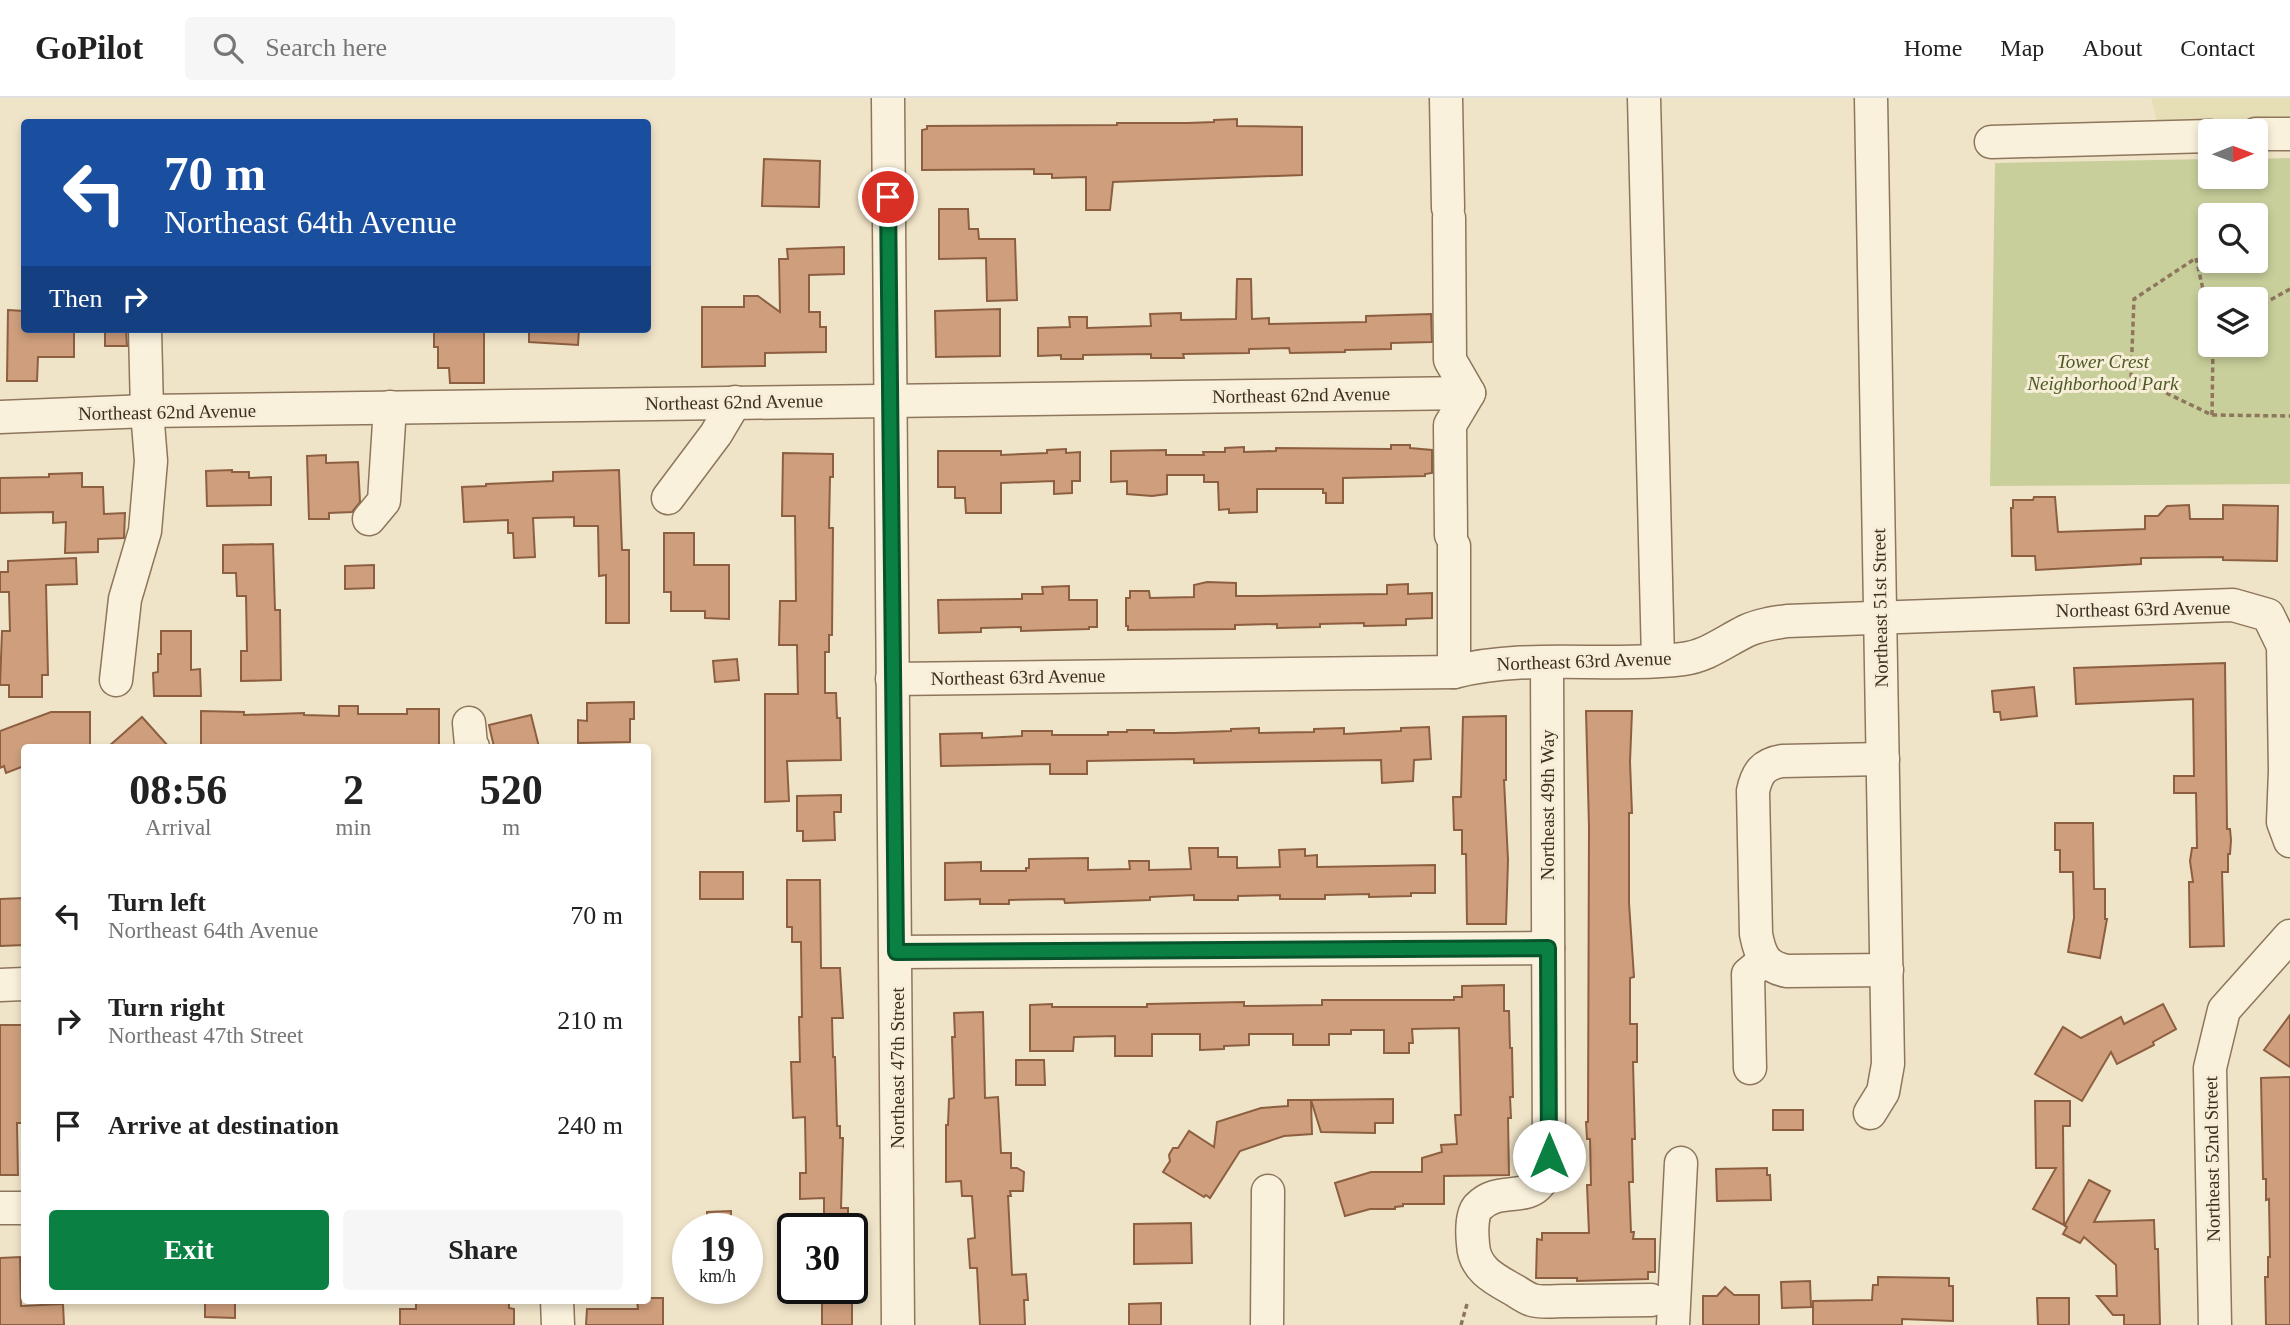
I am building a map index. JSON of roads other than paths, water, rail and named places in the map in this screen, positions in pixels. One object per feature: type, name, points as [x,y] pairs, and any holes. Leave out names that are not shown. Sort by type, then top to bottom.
[{"type":"street","name":"Northeast 47th Street","points":[[888,98],[898,1325]]},
{"type":"street","points":[[1446,98],[1450,360],[1469,393],[1450,425],[1454,672]]},
{"type":"street","points":[[1644,98],[1658,660]]},
{"type":"street","name":"Northeast 51st Street","points":[[1870,1113],[1883,1092],[1887,1079],[1871,98]]},
{"type":"street","points":[[2268,134],[2290,134]]},
{"type":"street","points":[[1991,142],[2198,136]]},
{"type":"street","points":[[116,680],[125,599],[145,531],[151,461],[145,333]]},
{"type":"street","name":"Northeast 62nd Avenue","points":[[0,417],[147,411],[390,407],[1469,393]]},
{"type":"street","points":[[668,498],[716,434],[736,402]]},
{"type":"street","points":[[369,519],[384,501],[390,407]]},
{"type":"street","name":"Northeast 63rd Avenue","points":[[892,679],[1454,672],[1489,664],[1684,659],[1706,654],[1747,631],[1768,623],[2233,605],[2268,615],[2283,646],[2283,822],[2290,841]]},
{"type":"street","name":"Northeast 49th Way","points":[[1546,663],[1549,1156],[1543,1180],[1535,1188],[1488,1201],[1479,1207],[1474,1215],[1474,1253],[1489,1276],[1534,1301],[1651,1300]]},
{"type":"street","points":[[1883,759],[1772,763],[1762,768],[1753,791],[1756,934],[1765,960],[1776,969],[1787,971],[1887,970]]},
{"type":"street","name":"Northeast 52nd Street","points":[[2214,1325],[2210,1068],[2224,1010],[2290,936]]},
{"type":"street","points":[[896,952],[1548,948]]},
{"type":"street","points":[[1750,1068],[1748,974],[1765,960]]},
{"type":"street","points":[[0,985],[21,984]]},
{"type":"street","points":[[1673,1325],[1681,1163]]},
{"type":"street","points":[[1267,1325],[1268,1191]]},
{"type":"street","points":[[0,1208],[21,1208]]},
{"type":"street","points":[[557,1304],[558,1325]]},
{"type":"park label","name":"Tower Crest Neighborhood Park","points":[[2103,372]]}]
